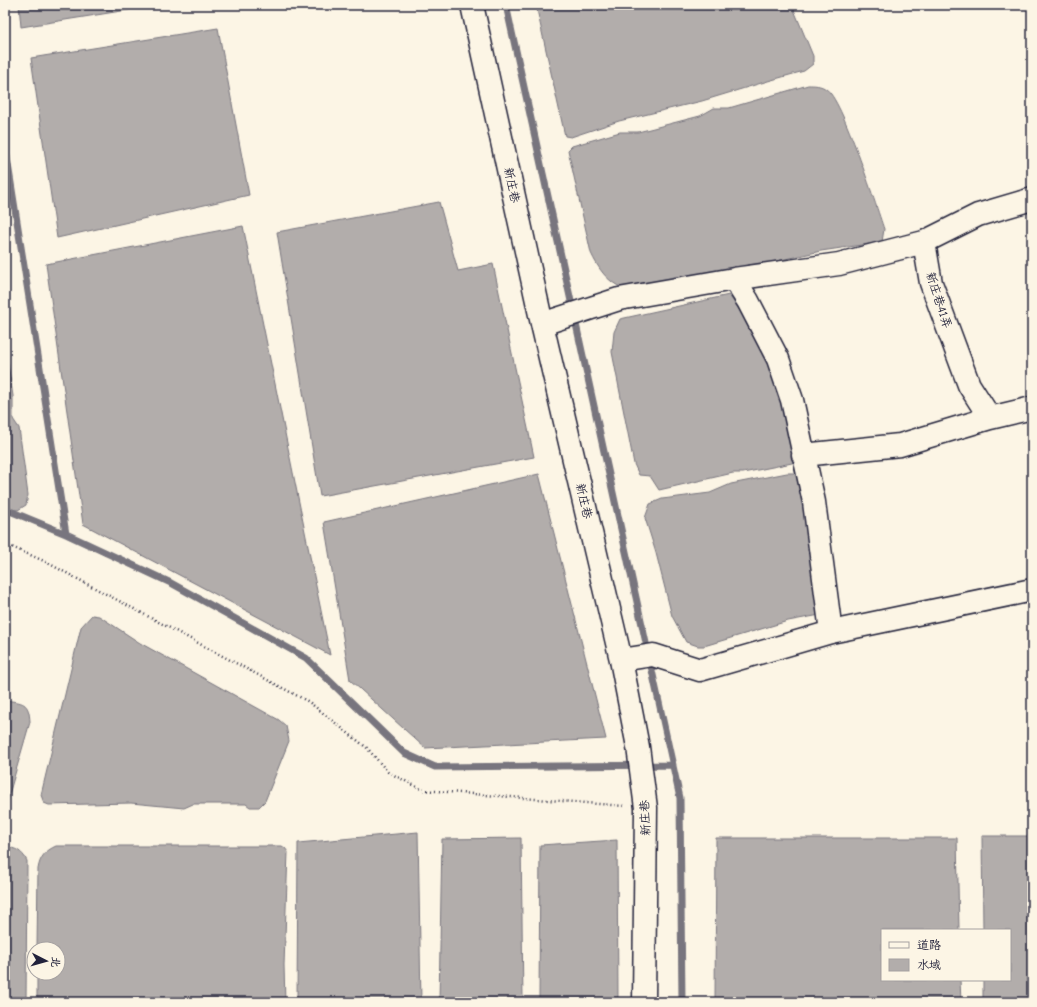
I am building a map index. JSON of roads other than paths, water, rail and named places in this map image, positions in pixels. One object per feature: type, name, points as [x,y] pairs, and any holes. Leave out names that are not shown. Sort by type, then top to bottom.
[{"type":"street","name":"新庄巷","points":[[472,5],[542,324],[621,660],[638,747],[646,808],[644,1002]]},
{"type":"street","points":[[542,324],[619,299],[734,279],[839,264],[924,242],[978,215],[1032,199]]},
{"type":"street","name":"新庄巷41弄","points":[[924,242],[931,283],[969,385],[990,418]]},
{"type":"street","points":[[734,279],[748,301],[778,359],[792,400],[814,502],[831,632]]},
{"type":"street","points":[[803,455],[900,445],[990,418],[1032,408]]},
{"type":"street","points":[[621,660],[653,655],[700,670],[831,632],[1032,590]]},
{"type":"water","points":[[19,5],[159,5],[21,27]]},
{"type":"water","points":[[536,5],[792,5],[813,56],[813,64],[804,71],[702,101],[619,121],[571,137],[565,136]]},
{"type":"water","points":[[218,28],[249,195],[57,238],[31,58]]},
{"type":"water","points":[[808,85],[820,86],[826,89],[833,97],[841,111],[858,154],[884,229],[882,242],[821,251],[642,291],[623,288],[608,278],[600,269],[591,253],[568,150],[572,146],[620,132],[638,132],[700,116],[714,108],[729,108]]},
{"type":"water","points":[[439,202],[458,271],[493,264],[534,457],[320,496],[277,232]]},
{"type":"water","points":[[243,226],[330,655],[83,524],[46,264]]},
{"type":"water","points":[[729,295],[767,351],[797,458],[792,463],[743,473],[733,473],[659,490],[650,476],[639,475],[634,464],[612,352],[614,332],[620,319]]},
{"type":"water","points":[[5,345],[13,396],[13,419],[19,428],[28,495],[26,505],[18,510],[9,509],[5,505]]},
{"type":"water","points":[[787,473],[797,473],[802,485],[820,615],[788,621],[704,646],[698,646],[686,642],[672,616],[656,553],[645,518],[650,504],[662,499],[710,493],[731,484]]},
{"type":"water","points":[[539,474],[606,739],[425,748],[350,680],[324,522]]},
{"type":"water","points":[[92,615],[99,616],[140,643],[279,720],[286,726],[289,741],[265,801],[259,807],[250,807],[246,804],[193,804],[184,808],[131,803],[49,805],[44,803],[41,795],[81,627]]},
{"type":"water","points":[[5,700],[24,704],[28,710],[30,722],[8,798],[5,802]]},
{"type":"water","points":[[418,832],[421,1002],[297,1002],[298,843]]},
{"type":"water","points":[[982,836],[1032,836],[1032,1002],[983,1002],[983,981],[1011,981],[1011,929],[983,929]]},
{"type":"water","points":[[521,838],[523,1002],[439,1002],[442,839]]},
{"type":"water","points":[[716,838],[957,838],[959,929],[881,929],[881,981],[960,981],[961,1002],[715,1002]]},
{"type":"water","points":[[617,840],[618,1002],[539,1002],[540,845]]},
{"type":"water","points":[[56,846],[282,846],[288,852],[284,965],[285,1002],[37,1002],[37,981],[66,981],[66,941],[37,941],[38,869],[40,861],[49,850]]},
{"type":"water","points":[[5,847],[18,851],[27,861],[26,1002],[5,1002]]},
{"type":"waterway","points":[[506,5],[680,798],[682,1002]]},
{"type":"waterway","points":[[5,145],[66,534]]},
{"type":"waterway","points":[[5,509],[66,534],[171,583],[306,658],[404,753],[435,767],[673,765]]}]
